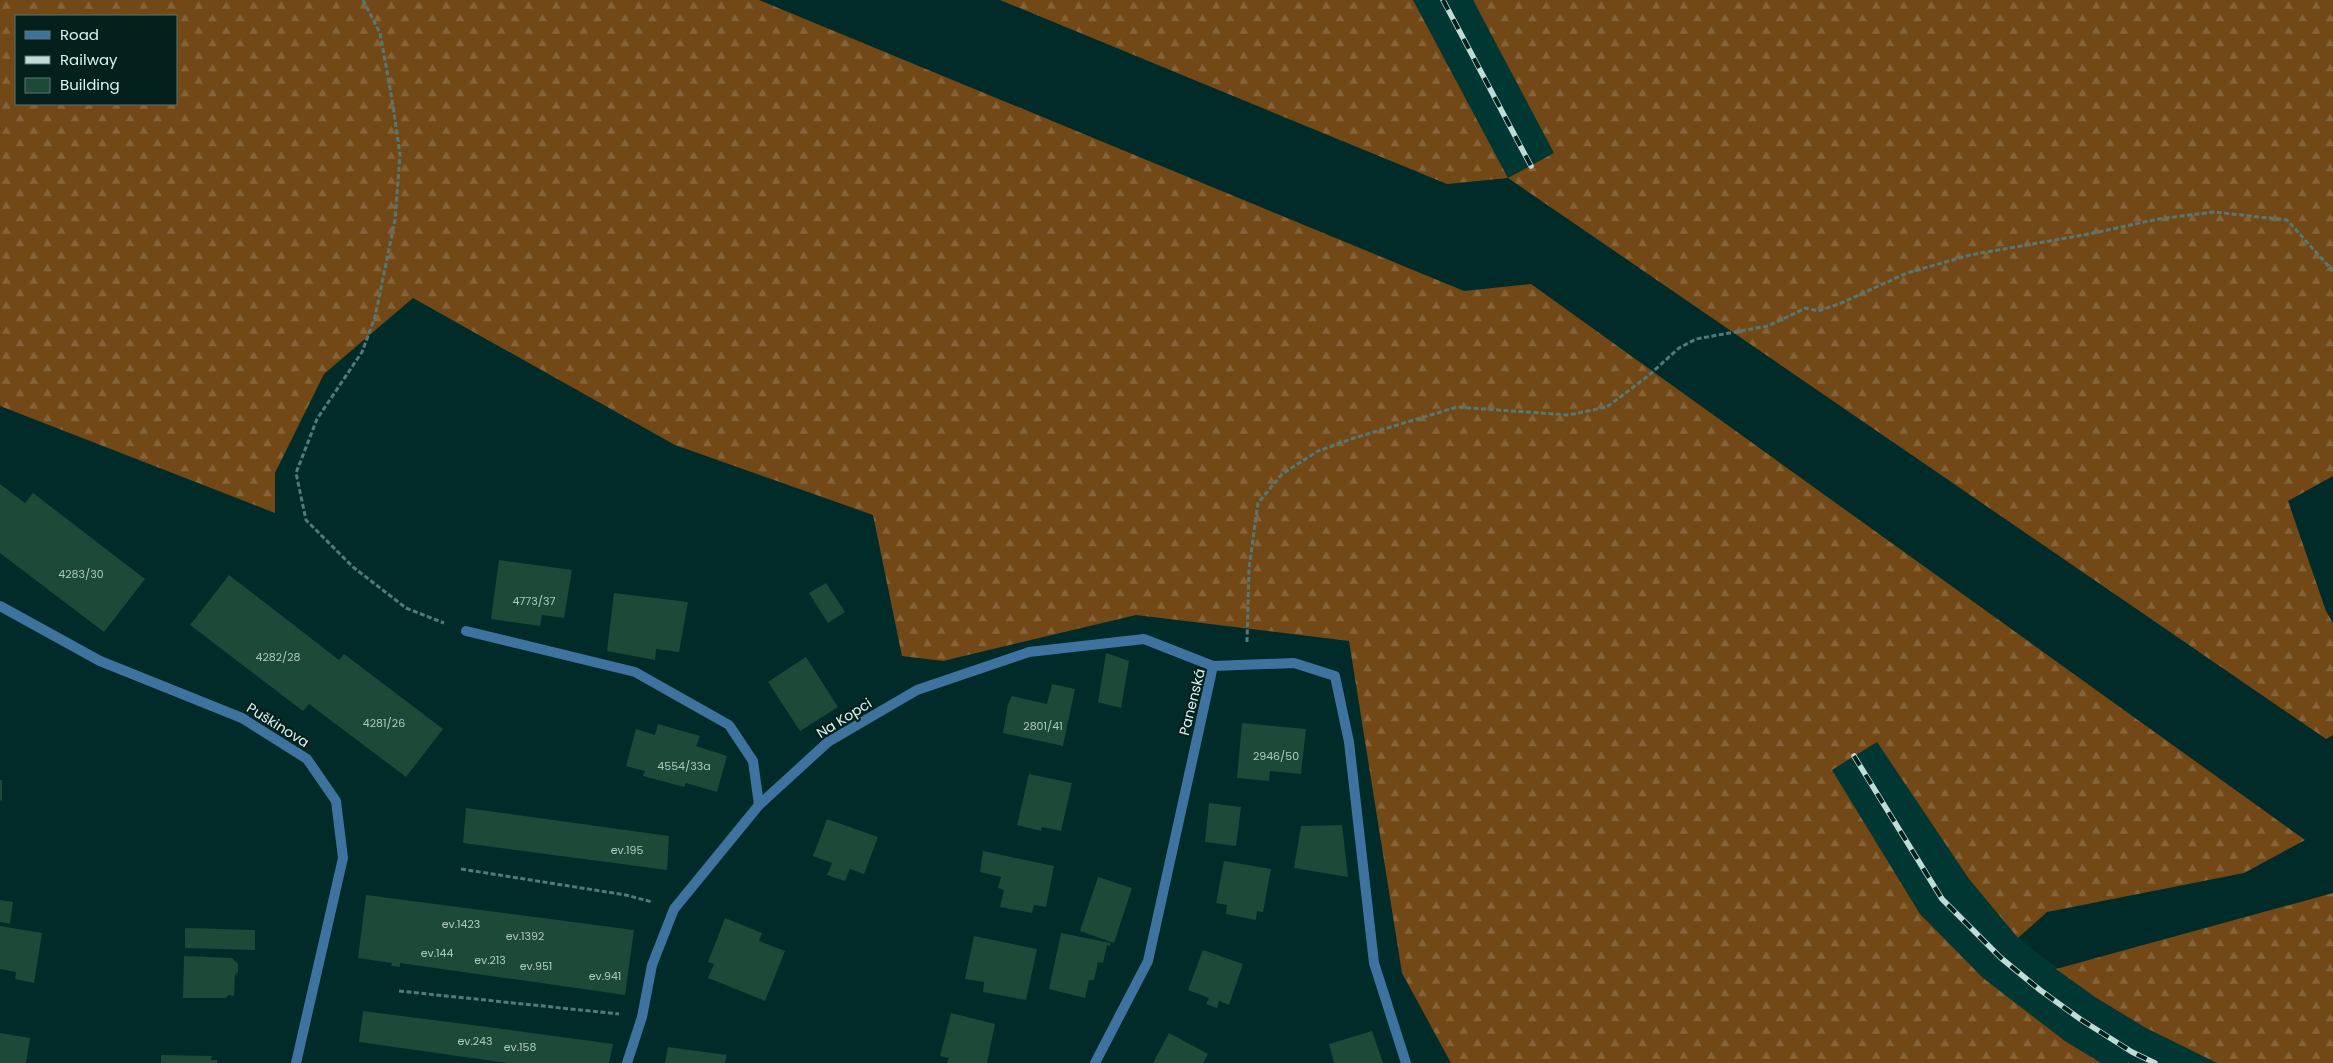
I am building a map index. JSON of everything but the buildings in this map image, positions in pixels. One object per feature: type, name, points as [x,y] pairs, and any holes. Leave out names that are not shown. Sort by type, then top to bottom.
[{"type":"street","name":"Puškinova","points":[[0,606],[100,661],[242,718],[307,760],[336,801],[343,858],[296,1063]]},
{"type":"street","points":[[466,631],[635,672],[729,724],[753,761],[759,805]]},
{"type":"street","name":"Na Kopci","points":[[627,1063],[642,1017],[652,965],[674,908],[759,805],[828,742],[917,690],[1029,652],[1144,639],[1213,666]]},
{"type":"street","name":"Panenská","points":[[1095,1063],[1148,961],[1213,666],[1294,663],[1334,676],[1350,742],[1374,963],[1406,1063]]},
{"type":"path","points":[[363,0],[380,33],[392,99],[400,155],[395,220],[374,317],[362,352],[317,420],[296,473],[306,520],[353,566],[406,608],[466,631]]},
{"type":"path","points":[[1247,646],[1249,568],[1258,503],[1282,474],[1318,451],[1351,439],[1457,407],[1568,415],[1606,407],[1648,376],[1679,348],[1696,339],[1768,326],[1806,308],[1818,311],[1832,307],[1907,274],[1970,254],[2089,234],[2158,219],[2214,212],[2287,220],[2333,270]]},
{"type":"path","points":[[462,869],[626,895],[674,908]]},
{"type":"path","points":[[400,991],[642,1017]]},
{"type":"shaded area","points":[[1413,0],[1473,0],[1555,153],[1508,178]]},
{"type":"shaded area","points":[[1877,742],[1969,879],[2018,938],[2095,997],[2146,1028],[2217,1063],[2101,1063],[2065,1041],[1983,978],[1920,914],[1832,770]]},
{"type":"green space","points":[[0,0],[759,0],[1464,291],[1531,284],[2305,840],[2244,873],[2047,912],[2018,938],[1969,879],[1877,742],[1832,770],[1920,914],[1983,978],[2065,1041],[2101,1063],[1451,1063],[1402,973],[1349,641],[1136,615],[943,661],[902,656],[873,515],[675,445],[413,298],[324,374],[275,473],[275,513],[0,406]]},
{"type":"green space","points":[[1000,0],[1413,0],[1508,178],[1447,184]]},
{"type":"green space","points":[[1473,0],[2333,0],[2333,476],[2288,501],[2326,611],[2333,623],[2333,735],[2326,739],[1508,178],[1554,153]]},
{"type":"green space","points":[[2333,893],[2333,1063],[2217,1063],[2146,1028],[2095,997],[2056,969]]},
{"type":"railway","points":[[1443,0],[1531,166]]},
{"type":"railway","points":[[1854,756],[1942,899],[2001,958],[2040,990],[2080,1019],[2132,1052],[2155,1063]]}]
